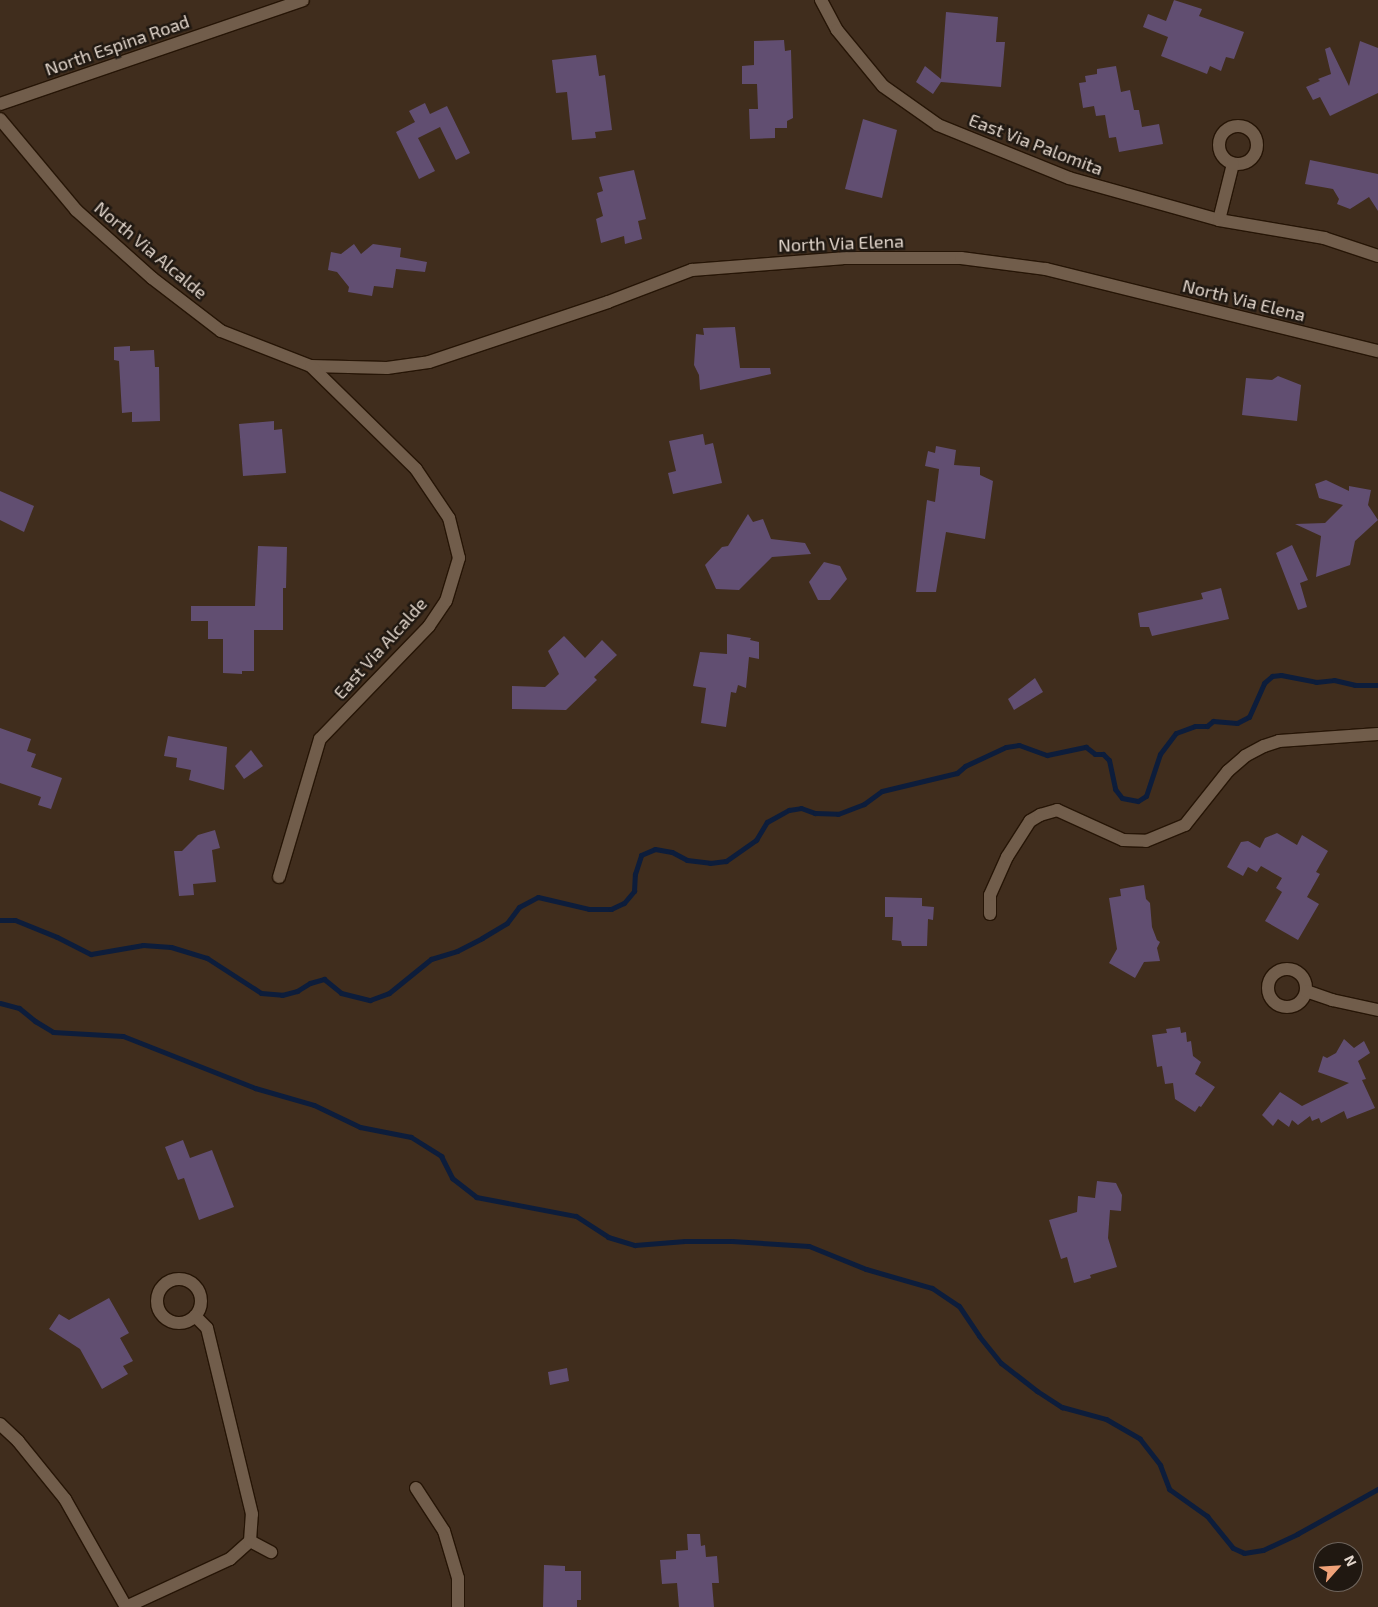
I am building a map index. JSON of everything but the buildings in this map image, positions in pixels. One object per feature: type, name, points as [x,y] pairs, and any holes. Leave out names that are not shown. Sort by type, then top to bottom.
[{"type":"street","name":"North Espina Road","points":[[0,104],[303,0]]},
{"type":"street","name":"East Via Palomita","points":[[821,0],[837,30],[883,86],[938,125],[1069,178],[1219,220],[1324,238],[1378,256]]},
{"type":"street","name":"North Via Alcalde","points":[[0,119],[76,210],[152,278],[221,331],[311,366]]},
{"type":"street","points":[[1219,220],[1233,164]]},
{"type":"street","name":"North Via Elena","points":[[311,366],[387,368],[429,362],[608,302],[692,270],[843,258],[961,258],[1046,269],[1378,350]]},
{"type":"street","name":"East Via Alcalde","points":[[279,877],[320,739],[429,626],[446,601],[459,558],[449,518],[416,469],[311,366]]},
{"type":"street","points":[[990,914],[990,895],[1007,857],[1030,821],[1040,815],[1057,810],[1123,840],[1146,841],[1185,825],[1228,771],[1246,756],[1264,746],[1279,741],[1378,734]]},
{"type":"street","points":[[1306,991],[1332,1000],[1378,1010]]},
{"type":"street","points":[[0,1424],[18,1441],[66,1500],[126,1607],[230,1559],[250,1541],[252,1514],[207,1328],[196,1316]]},
{"type":"street","points":[[416,1488],[444,1531],[458,1578],[458,1607]]},
{"type":"street","points":[[250,1541],[271,1552]]},
{"type":"waterway","points":[[0,920],[15,920],[57,937],[91,954],[143,945],[171,947],[207,958],[261,993],[282,995],[297,991],[310,983],[324,979],[341,993],[370,1000],[389,993],[431,959],[457,951],[507,923],[519,907],[538,897],[589,909],[611,909],[624,903],[634,891],[635,874],[641,855],[655,849],[672,852],[687,860],[710,863],[726,861],[756,840],[767,822],[789,810],[801,808],[815,813],[838,814],[864,804],[882,791],[957,773],[965,766],[1006,747],[1019,745],[1047,755],[1086,747],[1095,754],[1103,754],[1109,760],[1115,789],[1122,798],[1138,801],[1146,796],[1160,754],[1176,733],[1195,726],[1207,726],[1213,721],[1237,723],[1249,717],[1264,683],[1272,676],[1281,675],[1316,682],[1334,680],[1355,685],[1378,685]]},
{"type":"waterway","points":[[0,1003],[19,1008],[53,1032],[123,1036],[255,1088],[314,1105],[360,1127],[411,1137],[441,1156],[452,1178],[476,1197],[576,1216],[608,1237],[635,1245],[685,1241],[732,1241],[809,1246],[866,1269],[932,1288],[959,1306],[979,1336],[1001,1363],[1037,1391],[1062,1407],[1106,1419],[1140,1439],[1160,1465],[1169,1489],[1207,1516],[1233,1548],[1244,1553],[1263,1550],[1297,1534],[1378,1489]]}]
